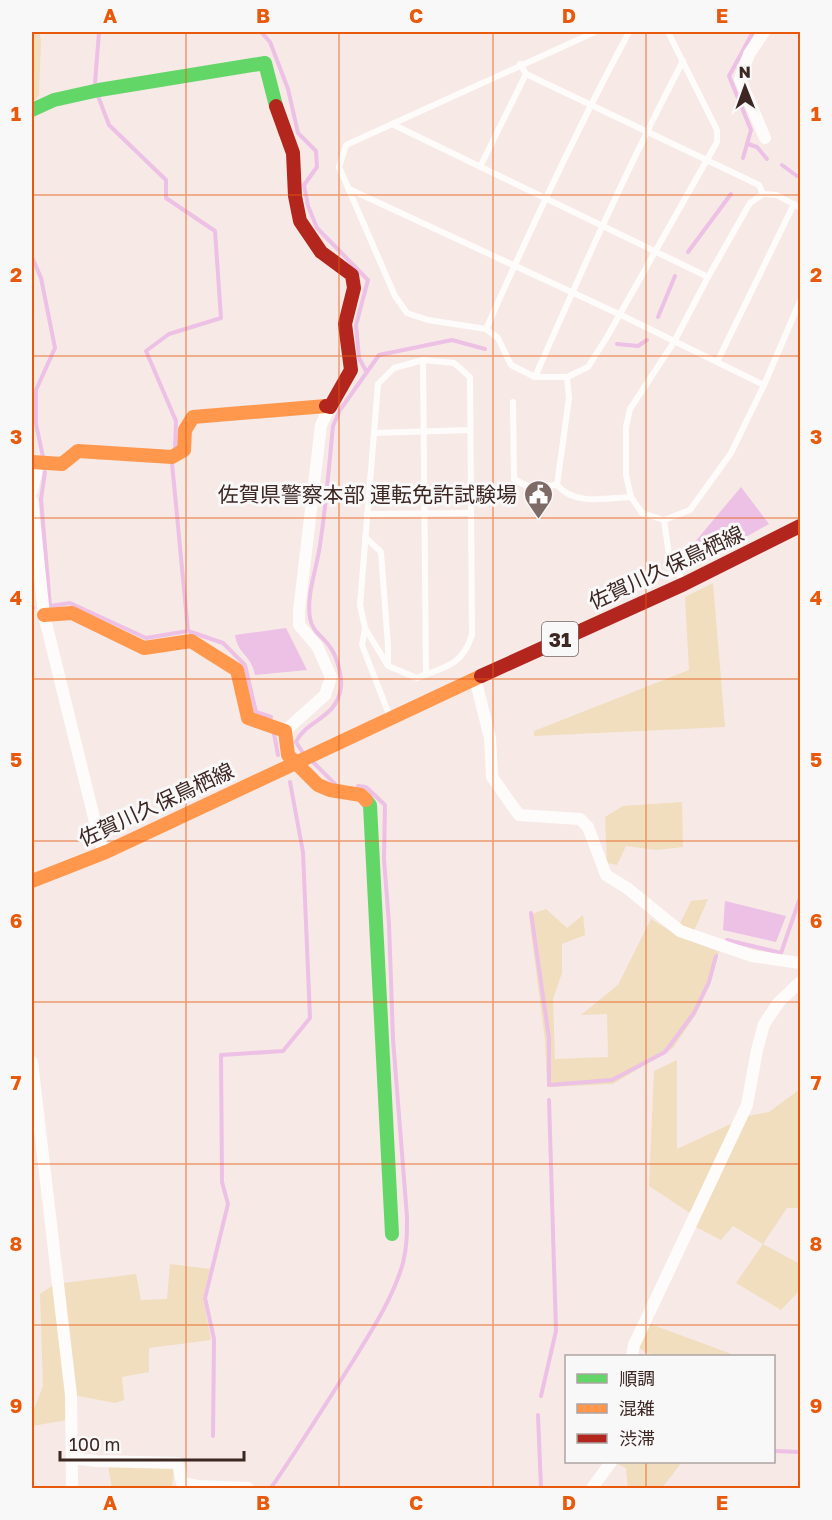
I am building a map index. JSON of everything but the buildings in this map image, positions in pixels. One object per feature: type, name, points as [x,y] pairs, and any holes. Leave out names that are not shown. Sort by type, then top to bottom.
[{"type":"street","points":[[764,32],[749,54],[740,80],[765,138]]},
{"type":"street","points":[[32,110],[54,100],[99,90],[265,63],[280,121],[293,153],[295,196],[300,221],[321,252],[352,275],[354,288],[345,324],[351,370],[321,425],[299,611],[299,625],[317,646],[331,677],[325,695],[285,731]]},
{"type":"street","points":[[32,491],[36,473],[33,462],[62,465],[78,451],[172,457],[184,450],[185,430],[193,417],[325,405],[330,407]]},
{"type":"street","points":[[32,501],[44,615],[100,842],[106,852]]},
{"type":"street","name":"佐賀川久保鳥栖線","points":[[32,881],[106,852],[390,717],[684,584],[801,526]]},
{"type":"street","points":[[44,615],[72,613],[144,648],[191,641],[237,670],[248,718],[285,731]]},
{"type":"street","points":[[475,678],[490,738],[492,777],[519,814],[580,819],[588,827],[606,876],[627,888],[680,931],[752,956],[801,963]]},
{"type":"street","points":[[285,731],[288,755],[318,785],[330,790],[361,795],[370,805],[392,1234]]},
{"type":"street","points":[[632,1355],[634,1345],[747,1105],[764,1024],[779,1002],[801,982]]},
{"type":"street","points":[[32,1062],[71,1395],[72,1488]]},
{"type":"street","points":[[72,1458],[96,1461],[177,1463],[182,1483],[197,1486],[248,1488]]},
{"type":"street","points":[[592,1488],[610,1463]]},
{"type":"lane","points":[[595,32],[520,64],[346,145],[339,166],[395,296],[407,313],[428,321],[486,329],[498,338],[511,364],[535,377],[567,377],[588,367],[621,315],[717,142],[717,130],[668,32]]},
{"type":"lane","points":[[486,329],[544,199],[590,104],[629,32]]},
{"type":"lane","points":[[535,377],[646,131],[683,61]]},
{"type":"lane","points":[[520,64],[526,74],[759,185],[763,194]]},
{"type":"lane","points":[[480,167],[526,74]]},
{"type":"lane","points":[[392,124],[708,277]]},
{"type":"lane","points":[[349,189],[621,315],[764,385]]},
{"type":"lane","points":[[717,362],[797,206],[777,195],[763,194],[750,203],[708,277],[675,342],[630,409],[626,427],[626,475],[631,497],[642,513],[664,520],[690,510],[731,453],[801,301]]},
{"type":"lane","points":[[423,360],[426,674]]},
{"type":"lane","points":[[423,360],[454,363],[470,377],[470,430],[472,635],[467,651],[452,664],[417,678],[388,666],[365,628],[360,605],[378,384],[394,368],[423,360]]},
{"type":"lane","points":[[567,377],[568,398],[557,485],[564,493],[579,499],[631,497]]},
{"type":"lane","points":[[513,402],[514,479],[529,487],[557,485]]},
{"type":"lane","points":[[374,433],[470,430]]},
{"type":"lane","points":[[367,514],[471,513]]},
{"type":"lane","points":[[664,520],[669,555],[684,584]]},
{"type":"lane","points":[[365,537],[381,552],[388,666]]},
{"type":"lane","points":[[365,628],[362,645],[390,717]]},
{"type":"shaded area","points":[[32,32],[39,32],[41,40],[39,96],[32,103]]},
{"type":"shaded area","points":[[741,487],[769,524],[710,557],[694,543]]},
{"type":"shaded area","points":[[713,583],[725,727],[534,736],[534,731],[689,670],[685,597]]},
{"type":"shaded area","points":[[286,628],[307,670],[255,675],[235,635]]},
{"type":"shaded area","points":[[682,802],[683,847],[657,850],[626,846],[617,865],[607,863],[605,817],[623,806]]},
{"type":"shaded area","points":[[708,899],[690,940],[719,952],[710,984],[696,1014],[673,1048],[613,1084],[547,1087],[545,1040],[529,915],[546,909],[567,928],[583,915],[585,935],[562,944],[562,973],[553,999],[555,1059],[608,1057],[607,1014],[581,1015],[618,985],[651,919],[675,934],[691,901]]},
{"type":"shaded area","points":[[725,901],[786,916],[776,942],[723,930]]},
{"type":"shaded area","points":[[677,1060],[677,1149],[748,1116],[769,1112],[800,1089],[798,1208],[787,1208],[763,1244],[733,1226],[721,1240],[694,1226],[690,1213],[649,1186],[654,1071]]},
{"type":"shaded area","points":[[763,1244],[798,1263],[800,1290],[781,1310],[736,1283]]},
{"type":"shaded area","points":[[170,1264],[210,1269],[203,1298],[211,1340],[149,1348],[149,1372],[122,1377],[124,1400],[115,1403],[68,1394],[67,1420],[32,1426],[32,1410],[43,1386],[40,1294],[55,1284],[136,1274],[141,1300],[167,1299]]},
{"type":"shaded area","points":[[650,1324],[734,1355],[651,1355],[639,1348]]},
{"type":"shaded area","points":[[616,1463],[681,1463],[662,1488],[628,1488],[626,1468]]},
{"type":"shaded area","points":[[108,1466],[174,1466],[172,1488],[112,1488]]},
{"type":"waterway","points":[[95,83],[99,32]]},
{"type":"waterway","points":[[261,32],[270,42],[288,89],[298,133],[316,151],[317,167],[304,185],[308,206],[317,228],[368,280],[356,325],[359,358],[366,371]]},
{"type":"waterway","points":[[743,158],[751,130],[729,76],[753,32]]},
{"type":"waterway","points":[[98,96],[109,125],[166,180],[166,198],[215,231],[221,318],[169,334],[146,351],[176,421],[175,450]]},
{"type":"waterway","points":[[748,144],[757,147],[767,159]]},
{"type":"waterway","points":[[782,165],[800,176]]},
{"type":"waterway","points":[[688,252],[731,194]]},
{"type":"waterway","points":[[32,257],[41,278],[55,348],[36,390],[36,424],[43,457]]},
{"type":"waterway","points":[[658,317],[675,276]]},
{"type":"waterway","points":[[303,753],[296,742],[307,728],[334,706],[341,687],[340,672],[333,651],[313,627],[309,609],[319,554],[333,426],[340,410],[379,355],[452,340],[485,349]]},
{"type":"waterway","points":[[617,344],[638,346],[647,340]]},
{"type":"waterway","points":[[172,463],[188,631],[223,643],[245,665],[256,712],[271,717]]},
{"type":"waterway","points":[[45,472],[41,499],[50,606],[70,603],[146,638],[188,631]]},
{"type":"waterway","points":[[274,734],[278,755]]},
{"type":"waterway","points":[[313,762],[335,784]]},
{"type":"waterway","points":[[213,1436],[214,1339],[205,1298],[228,1204],[222,1182],[221,1055],[283,1051],[310,1018],[303,852],[290,782]]},
{"type":"waterway","points":[[271,1488],[381,1314],[399,1276],[406,1246],[407,1217],[393,1039],[384,859],[385,805],[366,787],[358,786]]},
{"type":"waterway","points":[[727,940],[781,953],[800,898]]},
{"type":"waterway","points":[[531,913],[549,1038],[549,1085],[612,1080],[665,1052],[694,1013],[709,982],[716,956]]},
{"type":"waterway","points":[[541,1396],[556,1331],[549,1100]]},
{"type":"waterway","points":[[538,1415],[541,1488]]},
{"type":"waterway","points":[[775,1451],[800,1452]]},
{"type":"traffic: fast","points":[[32,110],[54,100],[99,90],[265,63],[276,106]]},
{"type":"traffic: fast","points":[[366,800],[370,805],[392,1234]]},
{"type":"traffic: slow","points":[[32,462],[62,464],[78,451],[172,457],[184,450],[185,430],[193,417],[326,406]]},
{"type":"traffic: slow","points":[[44,615],[72,613],[144,648],[191,641],[237,670],[248,718],[285,731],[288,755],[318,785],[330,790],[361,795],[366,800]]},
{"type":"traffic: slow","points":[[32,881],[106,852],[481,676]]},
{"type":"traffic: jam","points":[[276,106],[293,153],[295,196],[300,221],[321,252],[352,275],[354,288],[345,324],[351,370],[330,407],[326,406]]},
{"type":"traffic: jam","points":[[481,676],[684,584],[800,526]]},
{"type":"place","name":"佐賀県警察本部 運転免許試験場","points":[[538,520]]}]
